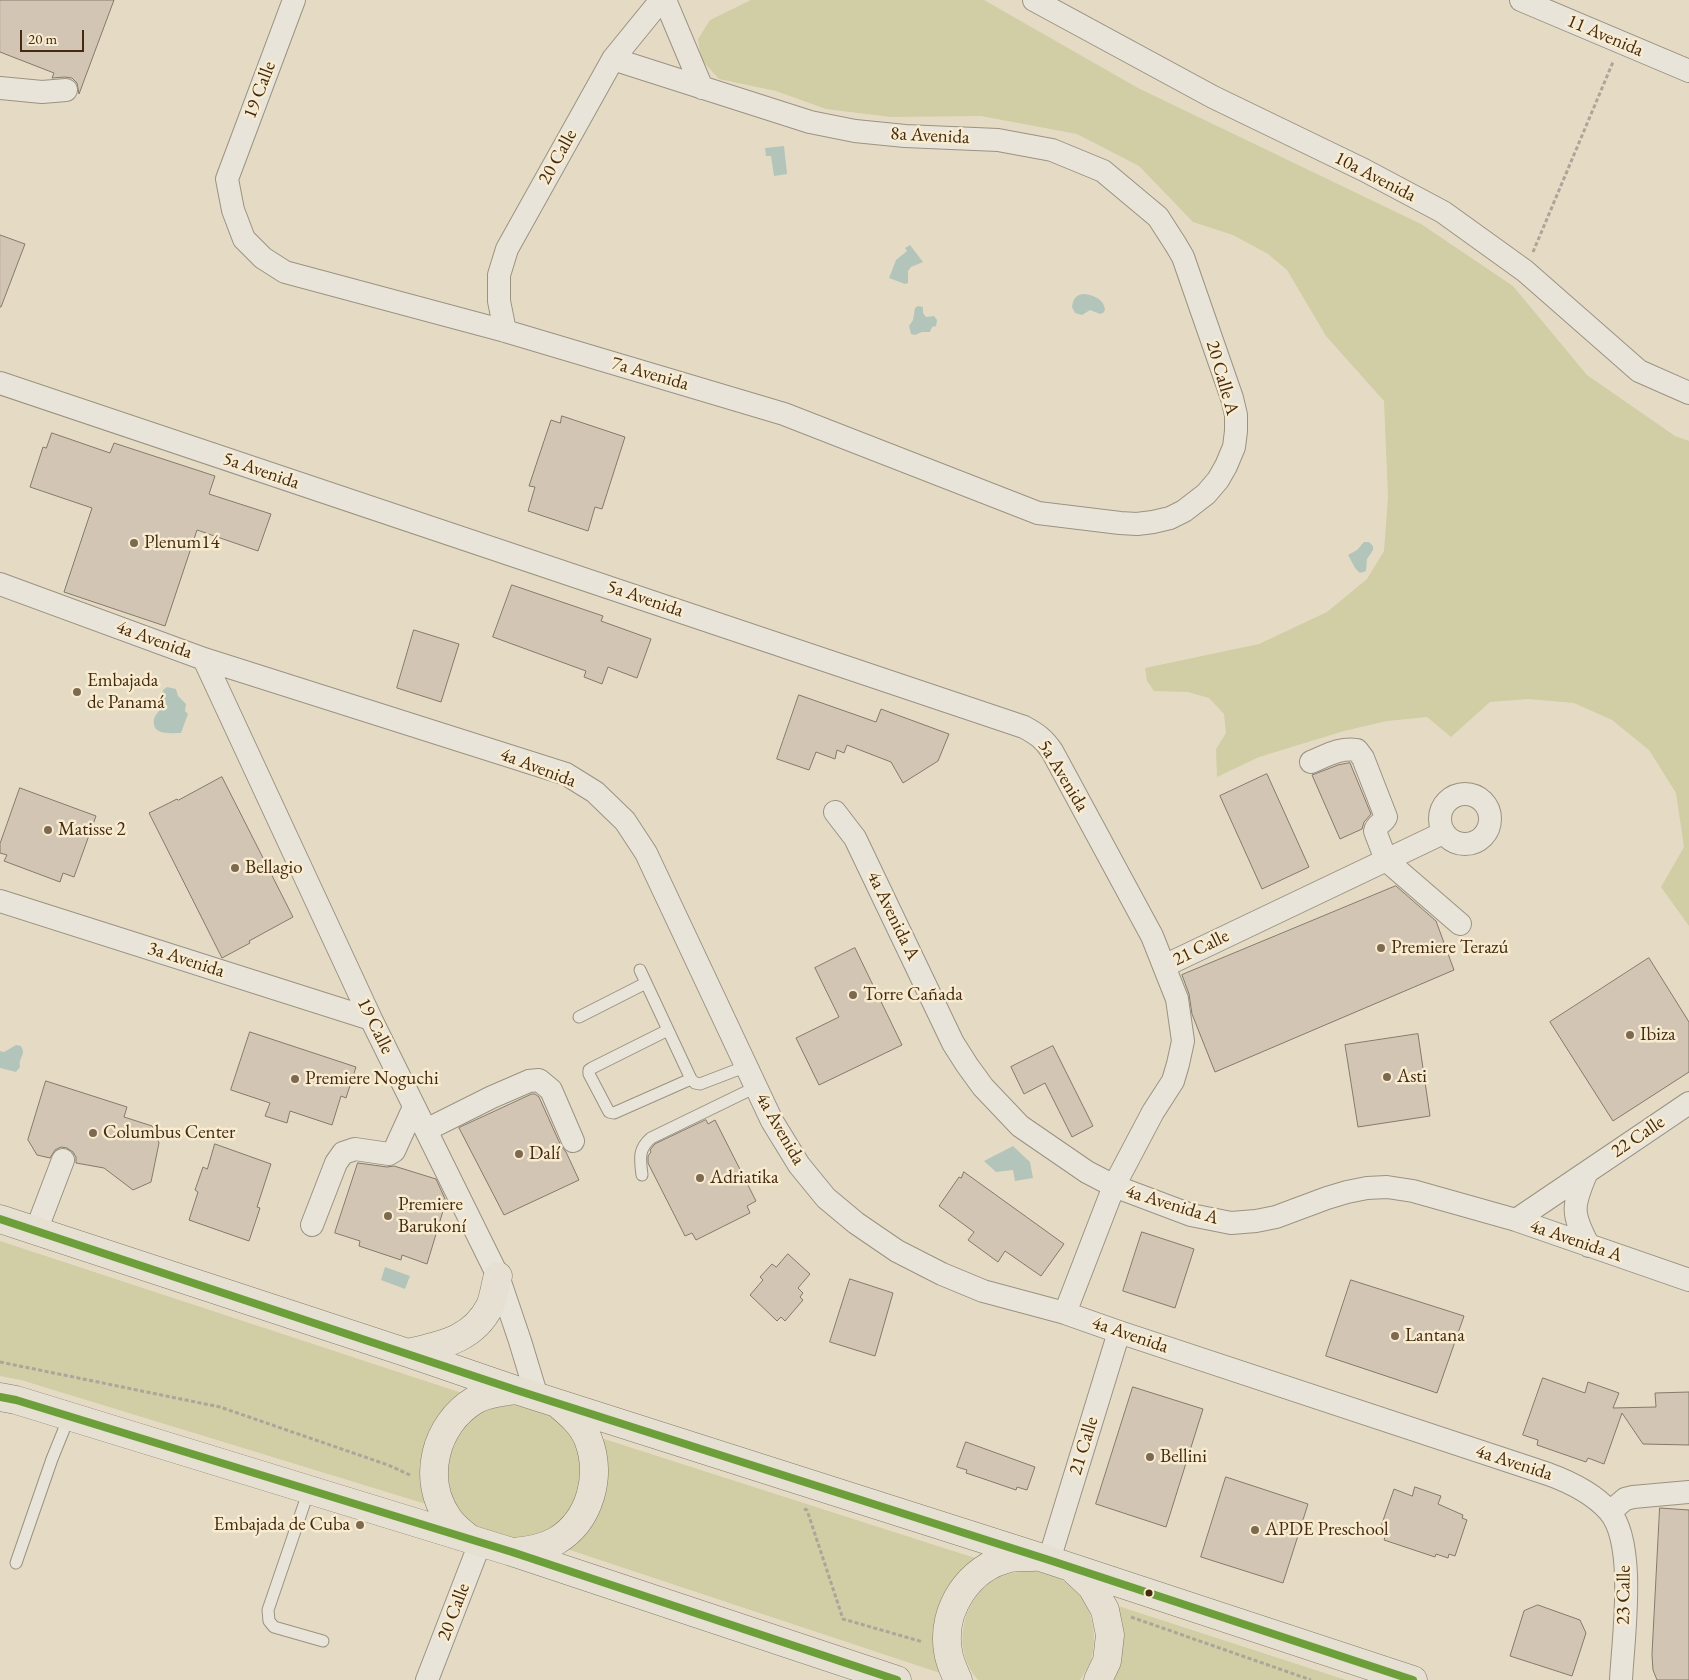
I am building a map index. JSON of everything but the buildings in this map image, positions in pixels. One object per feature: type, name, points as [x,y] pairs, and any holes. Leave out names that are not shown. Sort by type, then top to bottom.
[{"type":"main road","points":[[0,1219],[537,1397],[1414,1680]]},
{"type":"main road","points":[[408,1353],[451,1342],[462,1337],[479,1322],[490,1306],[498,1276]]},
{"type":"main road","points":[[476,1542],[458,1530],[448,1518],[440,1503],[435,1487],[434,1467],[437,1446],[450,1422],[459,1412],[476,1400],[496,1392],[537,1397],[575,1419],[587,1438],[594,1460],[594,1484],[587,1506],[574,1526],[556,1540],[535,1550],[512,1552]]},
{"type":"main road","points":[[0,1397],[16,1400],[512,1552],[897,1680]]},
{"type":"main road","points":[[958,1680],[947,1649],[947,1628],[952,1608],[965,1586],[984,1569],[1010,1558],[1053,1562],[1092,1587],[1105,1610],[1110,1635],[1107,1661],[1098,1680]]},
{"type":"street","name":"19 Calle","points":[[227,179],[294,0]]},
{"type":"street","name":"20 Calle","points":[[505,331],[499,301],[500,275],[507,250],[613,59],[661,0]]},
{"type":"street","points":[[665,0],[702,88]]},
{"type":"street","name":"10a Avenida","points":[[1034,0],[1213,97],[1364,170],[1443,212],[1525,271],[1639,371],[1689,392]]},
{"type":"street","name":"11 Avenida","points":[[1521,0],[1689,71]]},
{"type":"street","name":"8a Avenida","points":[[613,59],[810,122],[855,131],[905,136],[998,140],[1052,150],[1103,171],[1146,206]]},
{"type":"street","points":[[0,88],[27,91],[66,90]]},
{"type":"street","name":"7a Avenida","points":[[227,179],[233,210],[244,239],[263,258],[285,272],[505,331],[784,414],[1038,513],[1120,523]]},
{"type":"street","name":"20 Calle A","points":[[1120,523],[1137,524],[1170,518],[1195,504],[1218,480],[1226,466],[1234,447],[1236,431],[1236,415],[1232,398],[1183,257],[1158,217],[1146,206]]},
{"type":"street","name":"5a Avenida","points":[[0,383],[1024,727],[1046,741],[1052,751],[1152,936],[1164,966]]},
{"type":"street","name":"4a Avenida","points":[[0,584],[204,659],[566,774],[595,792],[625,821],[646,853],[772,1121],[799,1165],[826,1198],[856,1223],[897,1251],[975,1288],[1065,1313],[1561,1478],[1584,1490],[1610,1512]]},
{"type":"street","name":"19 Calle","points":[[204,659],[371,1019],[498,1276],[537,1397]]},
{"type":"street","points":[[1311,762],[1348,748],[1357,750],[1363,758],[1386,817],[1376,827],[1375,831],[1386,860],[1460,924]]},
{"type":"street","name":"4a Avenida A","points":[[835,812],[855,838],[954,1043],[983,1087],[1020,1126],[1087,1172],[1114,1186],[1191,1215],[1231,1223],[1276,1217],[1347,1192],[1367,1188],[1413,1191],[1516,1220],[1689,1280]]},
{"type":"street","name":"21 Calle","points":[[1065,1313],[1114,1186],[1153,1112],[1173,1081],[1178,1064],[1183,1041],[1177,1000],[1164,966],[1443,833]]},
{"type":"street","name":"3a Avenida","points":[[0,901],[371,1019]]},
{"type":"street","points":[[426,1130],[492,1097],[529,1081],[539,1080],[551,1090],[573,1141]]},
{"type":"street","name":"22 Calle","points":[[1516,1220],[1689,1103]]},
{"type":"street","points":[[312,1225],[336,1163],[343,1154],[355,1150],[389,1154],[394,1151],[414,1106]]},
{"type":"street","points":[[36,1231],[63,1160]]},
{"type":"street","points":[[1586,1172],[1574,1205],[1579,1228],[1589,1246]]},
{"type":"street","name":"21 Calle","points":[[1053,1562],[1119,1332]]},
{"type":"street","points":[[1610,1512],[1625,1499],[1689,1492]]},
{"type":"street","name":"23 Calle","points":[[1610,1512],[1618,1528],[1623,1545],[1627,1575],[1621,1680]]},
{"type":"street","name":"20 Calle","points":[[427,1680],[476,1542]]},
{"type":"lane","points":[[640,970],[695,1083],[700,1084],[747,1066]]},
{"type":"lane","points":[[578,1017],[646,983]]},
{"type":"lane","points":[[668,1030],[592,1068],[589,1070],[590,1074],[609,1112],[614,1113],[691,1078]]},
{"type":"lane","points":[[642,1175],[640,1156],[642,1148],[651,1138],[756,1086]]},
{"type":"lane","points":[[16,1563],[52,1459],[69,1417]]},
{"type":"lane","points":[[308,1490],[268,1610],[269,1621],[274,1627],[323,1641]]},
{"type":"path","points":[[1525,271],[1621,42]]},
{"type":"path","points":[[0,1362],[220,1407],[388,1465],[435,1487]]},
{"type":"path","points":[[797,1507],[807,1510],[843,1619],[947,1649]]},
{"type":"path","points":[[1105,1610],[1311,1680]]},
{"type":"shaded area","points":[[751,0],[984,0],[1138,88],[1421,224],[1513,286],[1587,375],[1675,436],[1689,441],[1689,926],[1661,887],[1684,847],[1676,793],[1649,750],[1612,720],[1574,703],[1528,699],[1490,702],[1451,737],[1427,717],[1387,721],[1344,731],[1259,757],[1217,777],[1216,749],[1226,733],[1224,714],[1209,698],[1188,692],[1154,691],[1147,681],[1145,668],[1259,644],[1327,612],[1367,579],[1384,551],[1388,497],[1384,401],[1326,336],[1287,270],[1268,254],[1233,235],[1193,222],[1139,166],[1077,134],[981,116],[891,117],[826,109],[776,91],[719,79],[701,59],[698,39],[710,20]]},
{"type":"shaded area","points":[[784,146],[787,174],[774,176],[771,156],[766,156],[765,148]]},
{"type":"shaded area","points":[[910,245],[923,262],[911,267],[908,271],[908,283],[905,284],[889,278],[896,260],[907,251],[905,248]]},
{"type":"shaded area","points":[[1085,294],[1095,297],[1103,303],[1105,310],[1103,313],[1100,314],[1090,310],[1082,315],[1075,313],[1072,307],[1074,299],[1079,295]]},
{"type":"shaded area","points":[[918,306],[923,307],[923,313],[926,317],[934,316],[937,320],[936,326],[932,327],[930,332],[922,332],[915,335],[911,334],[909,326],[913,320],[915,308]]},
{"type":"shaded area","points":[[1364,542],[1369,542],[1373,546],[1373,550],[1367,559],[1366,571],[1360,573],[1348,555],[1357,550]]},
{"type":"shaded area","points":[[167,687],[176,689],[178,696],[186,704],[185,711],[188,714],[181,733],[159,731],[154,724],[154,718],[162,705],[163,690]]},
{"type":"shaded area","points":[[16,1045],[21,1046],[23,1050],[20,1067],[16,1072],[0,1068],[0,1051],[4,1052]]},
{"type":"shaded area","points":[[1013,1146],[1030,1162],[1033,1178],[1015,1181],[1013,1170],[996,1172],[984,1161]]},
{"type":"shaded area","points":[[0,1241],[462,1393],[449,1403],[439,1415],[425,1442],[421,1457],[421,1472],[426,1504],[21,1380],[0,1376]]},
{"type":"shaded area","points":[[385,1267],[410,1276],[405,1289],[381,1280]]},
{"type":"shaded area","points":[[517,1398],[566,1422],[584,1455],[582,1492],[562,1523],[530,1540],[493,1539],[462,1519],[445,1486],[446,1449],[481,1407]]},
{"type":"shaded area","points":[[601,1438],[975,1558],[955,1577],[937,1611],[933,1636],[936,1661],[940,1673],[567,1549],[585,1534],[599,1512],[607,1486],[607,1458]]},
{"type":"shaded area","points":[[1032,1570],[1063,1580],[1082,1598],[1092,1621],[1094,1634],[1094,1647],[1089,1665],[1080,1680],[978,1680],[965,1656],[963,1628],[966,1615],[980,1591],[991,1582],[1011,1573]]},
{"type":"shaded area","points":[[1118,1606],[1346,1680],[1113,1680],[1120,1660],[1123,1643]]},
{"type":"transit line","points":[[0,1219],[516,1390],[1049,1560],[1413,1680]]},
{"type":"transit line","points":[[0,1397],[16,1400],[512,1552],[897,1680]]},
{"type":"place","name":"Plenum14","points":[[134,543]]},
{"type":"place","name":"Embajada de Panamá","points":[[77,692]]},
{"type":"place","name":"Matisse 2","points":[[48,830]]},
{"type":"place","name":"Bellagio","points":[[235,868]]},
{"type":"place","name":"Premiere Terazú","points":[[1381,948]]},
{"type":"place","name":"Torre Cañada","points":[[853,995]]},
{"type":"place","name":"Ibiza","points":[[1630,1035]]},
{"type":"place","name":"Asti","points":[[1387,1077]]},
{"type":"place","name":"Premiere Noguchi","points":[[295,1079]]},
{"type":"place","name":"Columbus Center","points":[[93,1133]]},
{"type":"place","name":"Dalí","points":[[519,1154]]},
{"type":"place","name":"Adriatika","points":[[700,1178]]},
{"type":"place","name":"Premiere Barukoní","points":[[388,1216]]},
{"type":"place","name":"Lantana","points":[[1395,1336]]},
{"type":"place","name":"Bellini","points":[[1150,1457]]},
{"type":"place","name":"Embajada de Cuba","points":[[360,1525]]},
{"type":"place","name":"APDE Preschool","points":[[1255,1530]]}]
